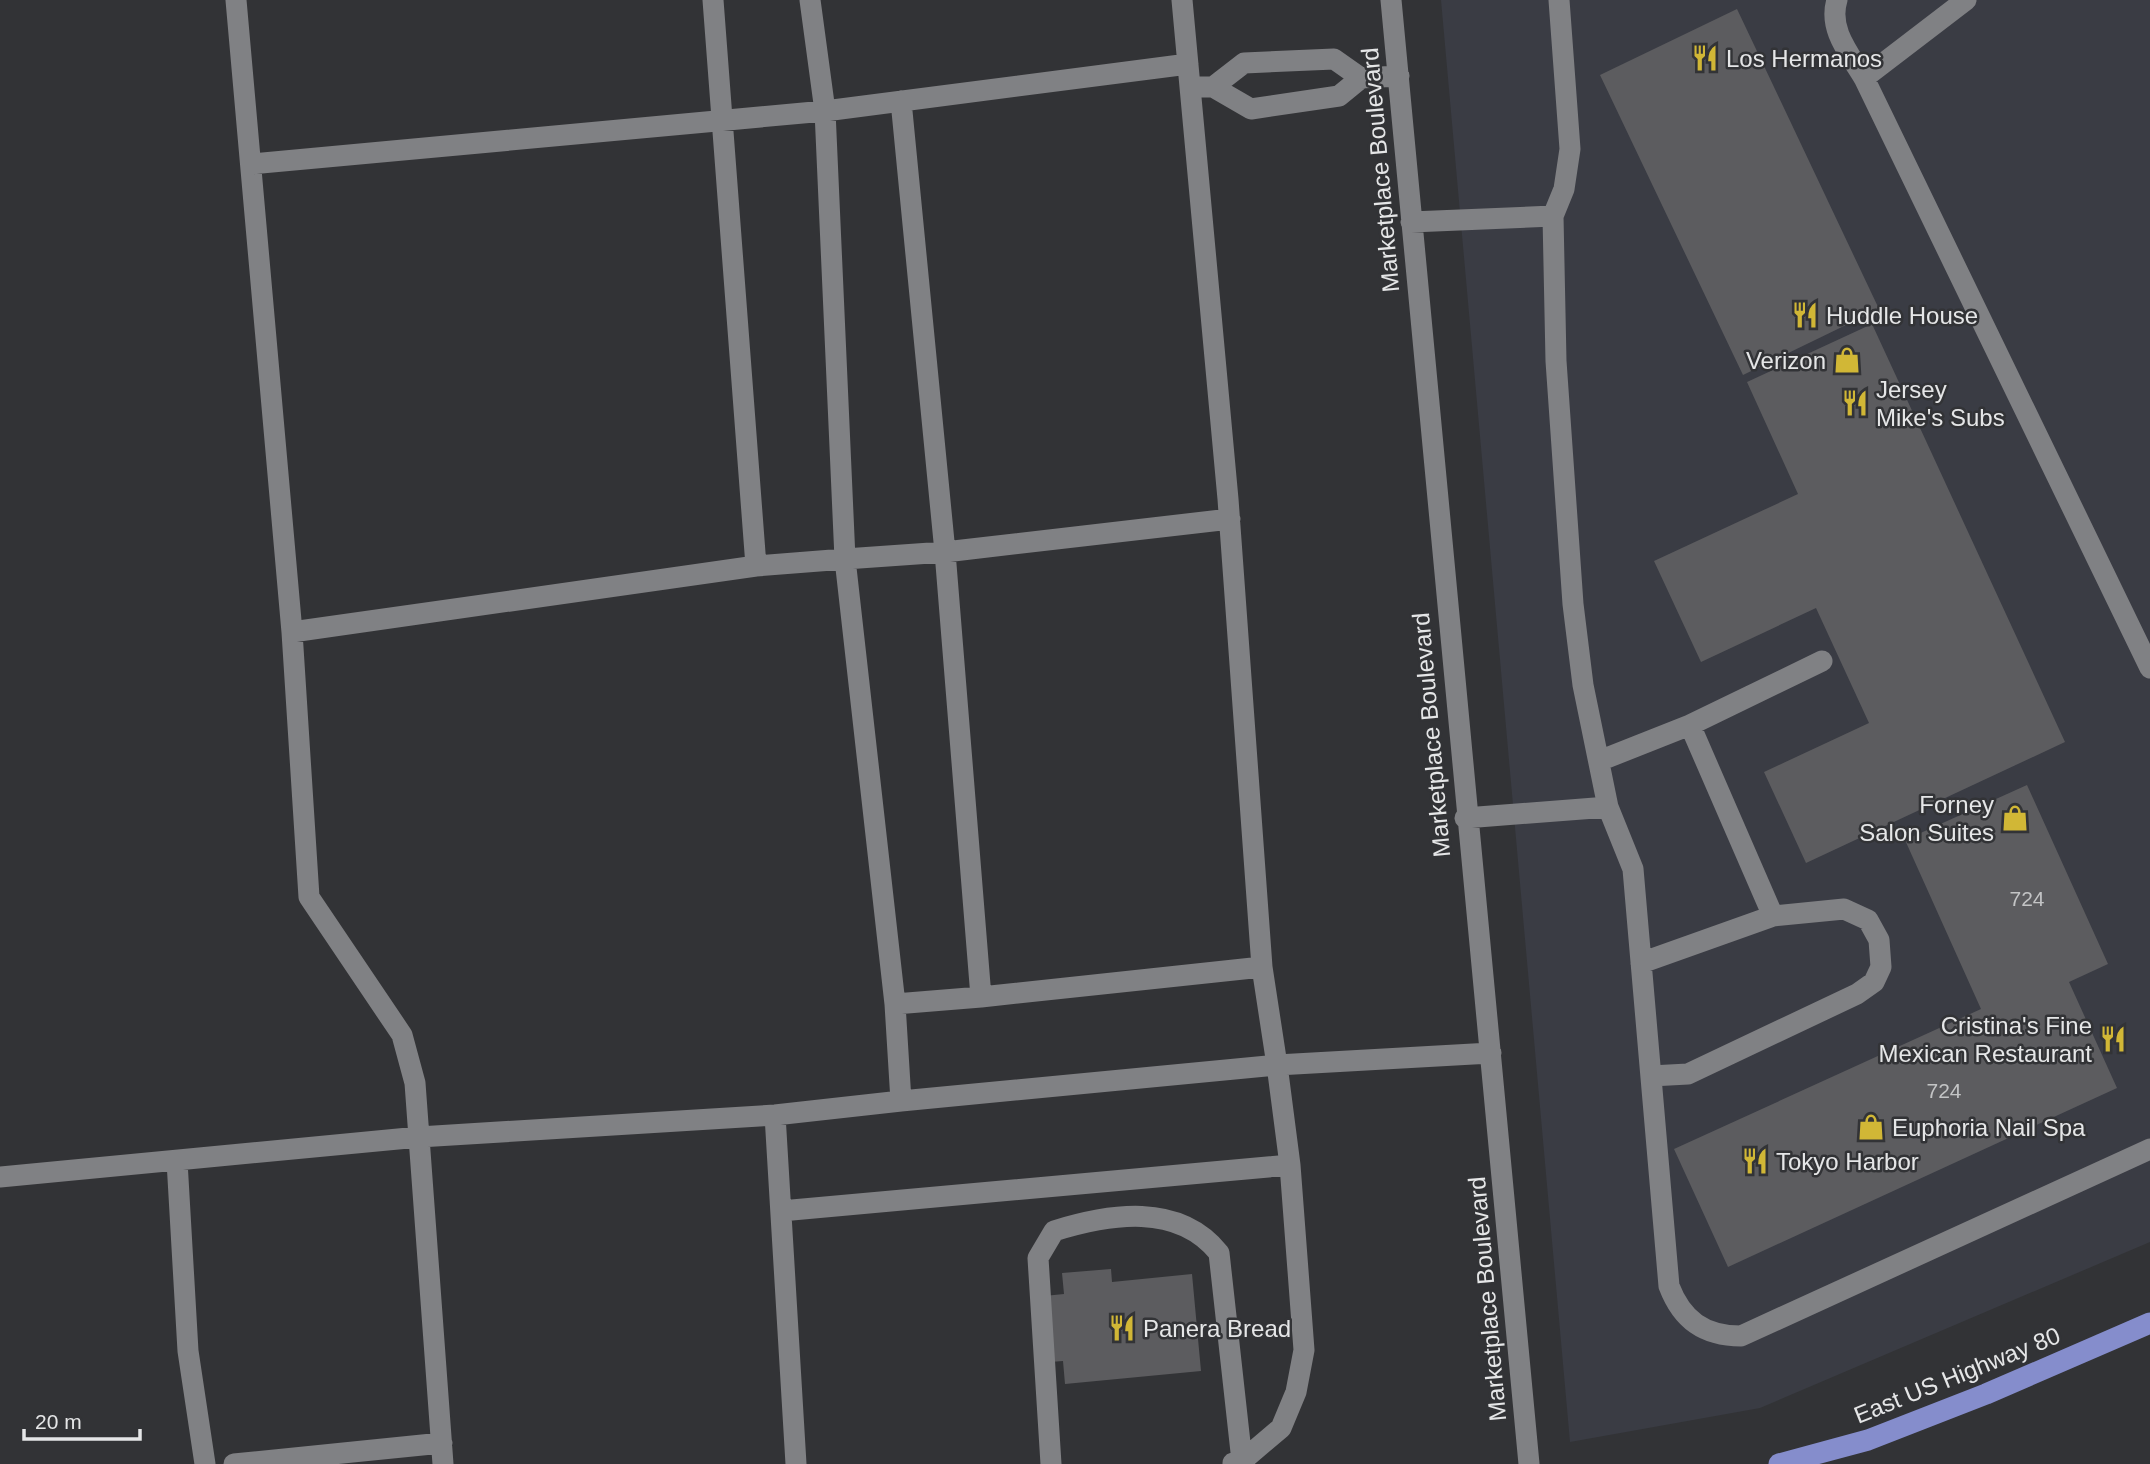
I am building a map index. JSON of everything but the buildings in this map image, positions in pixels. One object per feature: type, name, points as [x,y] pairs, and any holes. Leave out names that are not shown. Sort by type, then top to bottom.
[{"type":"main road","name":"East US Highway 80","points":[[1779,1464],[1868,1440],[1986,1394],[2150,1323]]},
{"type":"street","points":[[234,1464],[443,1454],[415,1083],[401,1035],[309,897],[292,632],[236,0]]},
{"type":"street","points":[[713,0],[756,566]]},
{"type":"street","points":[[1182,0],[1230,519],[1262,967],[1290,1165],[1304,1350],[1296,1392],[1281,1428],[1237,1463]]},
{"type":"street","name":"Marketplace Boulevard","points":[[1391,0],[1465,818],[1491,1053],[1529,1464]]},
{"type":"street","points":[[1559,0],[1570,149],[1564,189],[1553,216],[1556,361],[1573,604],[1583,685],[1608,807],[1633,869],[1670,1286],[1685,1317],[1700,1328],[1720,1336],[1741,1336],[1766,1327],[2150,1149]]},
{"type":"street","points":[[1837,0],[1833,14],[1837,33],[1864,78],[2150,668]]},
{"type":"street","points":[[1864,78],[1966,0]]},
{"type":"street","points":[[816,1],[825,111],[845,559],[895,1004],[901,1101]]},
{"type":"street","points":[[1213,87],[1244,63],[1334,58],[1361,78]]},
{"type":"street","points":[[251,164],[825,111],[1188,64]]},
{"type":"street","points":[[1191,87],[1213,87],[1251,109],[1339,96],[1361,78],[1399,76]]},
{"type":"street","points":[[901,100],[945,552],[981,997]]},
{"type":"street","points":[[1411,222],[1553,216]]},
{"type":"street","points":[[292,632],[756,566],[945,552],[1230,519]]},
{"type":"street","points":[[1600,761],[1690,724],[1822,661]]},
{"type":"street","points":[[1690,724],[1773,916]]},
{"type":"street","points":[[1465,818],[1608,807]]},
{"type":"street","points":[[1641,963],[1773,916],[1844,909],[1868,920],[1879,940],[1881,967],[1874,982],[1857,994],[1688,1074],[1651,1076]]},
{"type":"street","points":[[895,1004],[1262,967]]},
{"type":"street","points":[[0,1177],[419,1138],[775,1115],[1277,1065],[1491,1053]]},
{"type":"street","points":[[775,1115],[796,1464]]},
{"type":"street","points":[[177,1161],[188,1351],[205,1464]]},
{"type":"street","points":[[781,1211],[1290,1165]]},
{"type":"street","points":[[1051,1464],[1038,1258],[1054,1231],[1091,1219],[1167,1217],[1206,1238],[1219,1253],[1237,1463]]},
{"type":"shaded area","points":[[1441,0],[2150,0],[2150,1242],[1760,1408],[1570,1442]]},
{"type":"place","name":"Los Hermanos","points":[[1705,58]]},
{"type":"place","name":"Huddle House","points":[[1805,315]]},
{"type":"place","name":"Verizon","points":[[1847,360]]},
{"type":"place","name":"Jersey Mike's Subs","points":[[1855,403]]},
{"type":"place","name":"Forney Salon Suites","points":[[2015,818]]},
{"type":"place","name":"Cristina's Fine Mexican Restaurant","points":[[2113,1039]]},
{"type":"place","name":"Euphoria Nail Spa","points":[[1871,1127]]},
{"type":"place","name":"Tokyo Harbor","points":[[1755,1161]]},
{"type":"place","name":"Panera Bread","points":[[1122,1328]]}]
